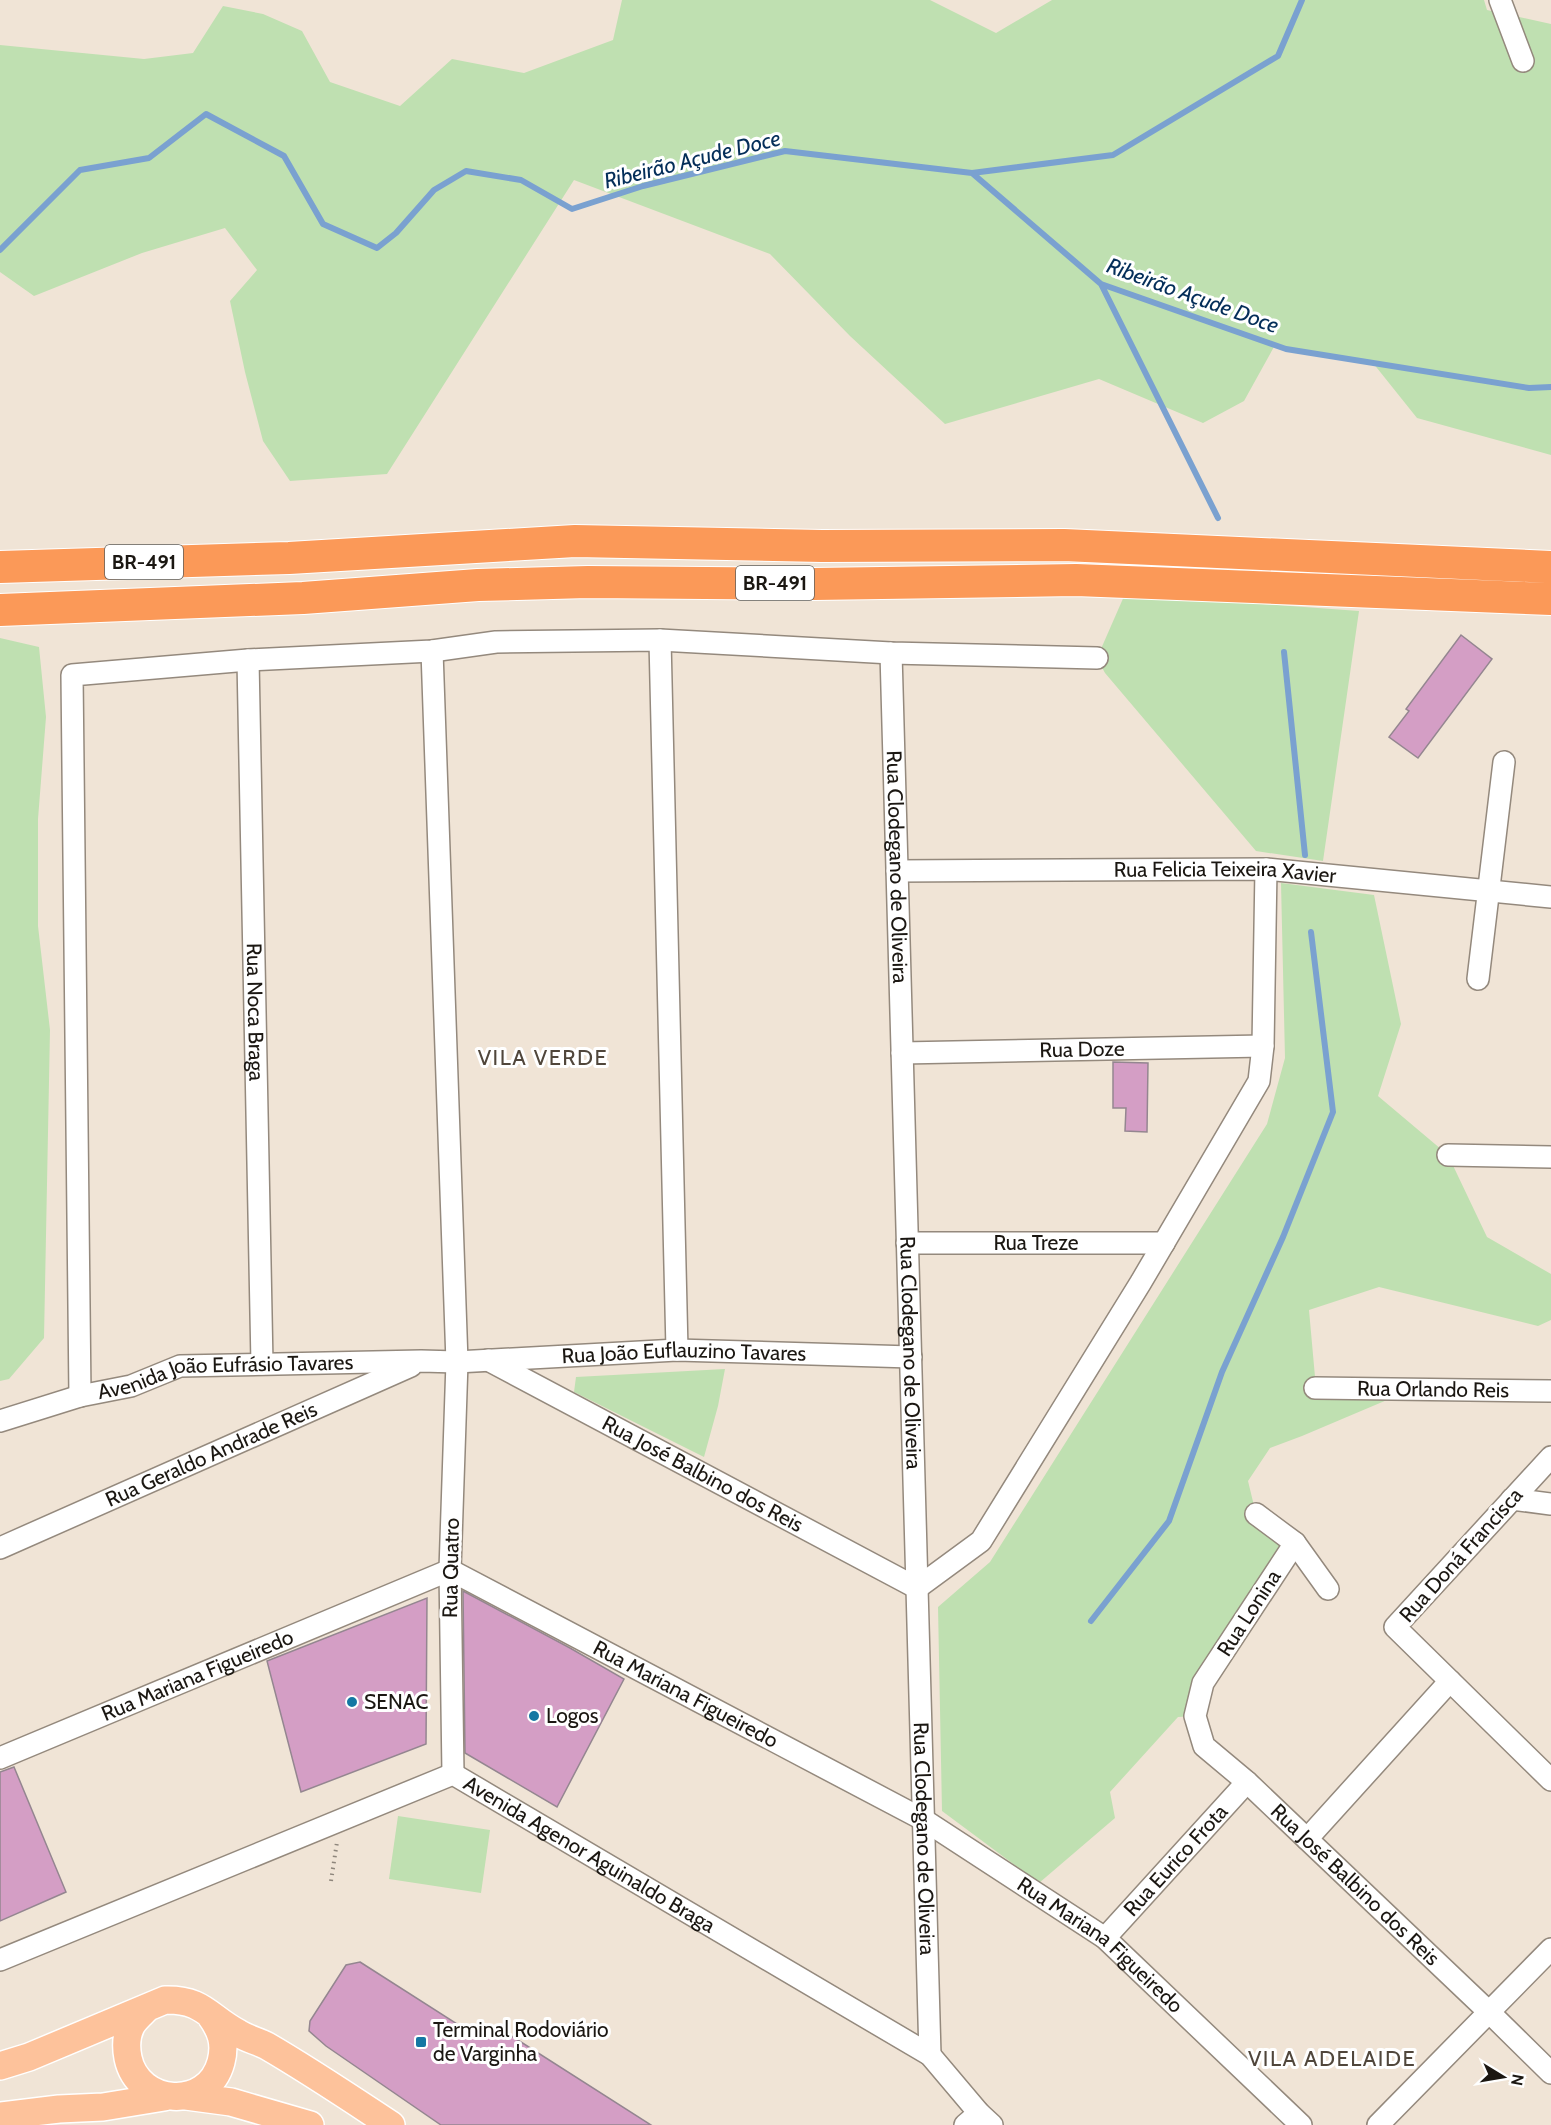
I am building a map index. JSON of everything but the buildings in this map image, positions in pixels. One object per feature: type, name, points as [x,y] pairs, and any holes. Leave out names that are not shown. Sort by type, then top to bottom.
[{"type":"highway","name":"BR-491","points":[[0,567],[289,558],[575,541],[822,546],[1064,545],[1551,567]]},
{"type":"highway","name":"BR-491","points":[[0,610],[303,598],[478,585],[588,582],[814,584],[1076,580],[1551,599]]},
{"type":"main road","points":[[0,2067],[165,2000],[182,2000],[199,2005],[237,2033],[264,2045],[327,2082],[391,2125]]},
{"type":"main road","points":[[146,2009],[131,2026],[126,2048],[130,2069],[144,2087],[175,2096],[231,2102],[306,2124]]},
{"type":"main road","points":[[0,2116],[60,2117],[103,2107],[175,2096],[205,2087],[219,2070],[224,2050],[220,2029],[207,2012]]},
{"type":"street","points":[[1500,0],[1523,61]]},
{"type":"street","points":[[660,640],[676,1350]]},
{"type":"street","points":[[80,1396],[72,675],[248,660],[432,651],[496,642],[660,640],[891,653],[1098,658]]},
{"type":"street","name":"Rua Quatro","points":[[432,651],[457,1362],[450,1570],[453,1774]]},
{"type":"street","name":"Rua Clodegano de Oliveira","points":[[891,653],[930,2055]]},
{"type":"street","name":"Rua Noca Braga","points":[[248,660],[262,1364]]},
{"type":"street","points":[[1478,979],[1504,762]]},
{"type":"street","points":[[917,1588],[981,1541],[1164,1243],[1259,1081],[1263,1046],[1266,869]]},
{"type":"street","name":"Rua Felicia Teixeira Xavier","points":[[897,871],[1266,869],[1551,897]]},
{"type":"street","name":"Rua Doze","points":[[902,1053],[1263,1046]]},
{"type":"street","points":[[1448,1155],[1551,1157]]},
{"type":"street","name":"Rua Treze","points":[[907,1243],[1164,1243]]},
{"type":"street","name":"Rua João Euflauzino Tavares","points":[[457,1362],[676,1350],[911,1356]]},
{"type":"street","name":"Rua José Balbino dos Reis","points":[[488,1360],[917,1588]]},
{"type":"street","name":"Rua Geraldo Andrade Reis","points":[[0,1548],[421,1361]]},
{"type":"street","name":"Avenida João Eufrásio Tavares","points":[[0,1421],[80,1396],[131,1386],[180,1366],[457,1362]]},
{"type":"street","name":"Rua Orlando Reis","points":[[1316,1388],[1551,1391]]},
{"type":"street","name":"Rua Doná Francisca","points":[[1450,1680],[1395,1627],[1551,1457]]},
{"type":"street","points":[[1512,1499],[1551,1504]]},
{"type":"street","points":[[1256,1514],[1295,1543],[1328,1589]]},
{"type":"street","name":"Rua Lonina","points":[[1203,1683],[1295,1543]]},
{"type":"street","name":"Rua Mariana Figueiredo","points":[[0,1758],[450,1570],[924,1820],[1105,1938],[1301,2125]]},
{"type":"street","points":[[1307,1839],[1450,1680],[1551,1780]]},
{"type":"street","name":"Rua José Balbino dos Reis","points":[[1203,1683],[1195,1716],[1204,1746],[1247,1782],[1551,2073]]},
{"type":"street","name":"Avenida Agenor Aguinaldo Braga","points":[[0,1960],[453,1774],[930,2055],[979,2121]]},
{"type":"street","name":"Rua Eurico Frota","points":[[1105,1938],[1247,1782]]},
{"type":"street","points":[[1378,2125],[1551,1949]]},
{"type":"path","points":[[331,1881],[341,1820]]},
{"type":"green space","points":[[622,0],[930,0],[996,33],[1052,0],[1484,0],[1487,10],[1551,24],[1551,455],[1417,418],[1373,363],[1275,345],[1244,401],[1203,423],[1099,379],[945,424],[850,336],[770,254],[574,180],[387,474],[290,481],[263,441],[230,301],[257,270],[225,228],[142,253],[34,296],[0,272],[0,45],[144,59],[193,53],[223,6],[263,14],[302,31],[330,82],[400,106],[452,59],[524,73],[613,40]]},
{"type":"green space","points":[[1125,594],[1359,611],[1323,861],[1256,851],[1105,673],[1097,658]]},
{"type":"green space","points":[[0,638],[39,647],[46,717],[38,819],[38,926],[50,1030],[44,1338],[9,1379],[0,1381]]},
{"type":"green space","points":[[1281,883],[1374,895],[1401,1024],[1378,1096],[1448,1155],[1487,1237],[1551,1274],[1551,1320],[1538,1326],[1379,1287],[1309,1310],[1316,1388],[1387,1400],[1270,1448],[1248,1481],[1256,1514],[1295,1543],[1195,1716],[1178,1717],[1110,1792],[1115,1818],[1039,1883],[942,1811],[938,1607],[990,1562],[1267,1124],[1285,1058]]},
{"type":"green space","points":[[725,1369],[704,1457],[574,1392],[576,1377]]},
{"type":"green space","points":[[398,1816],[490,1830],[481,1893],[389,1879]]},
{"type":"waterway","points":[[972,173],[1113,155],[1278,56],[1302,0]]},
{"type":"waterway","name":"Ribeirão Açude Doce","points":[[0,250],[80,170],[149,158],[206,114],[284,156],[323,224],[377,248],[396,233],[434,190],[466,171],[521,180],[572,209],[643,186],[785,151],[972,173],[1101,284],[1286,349],[1529,388],[1551,387]]},
{"type":"waterway","points":[[1101,284],[1218,518]]},
{"type":"waterway","points":[[1284,652],[1305,855]]},
{"type":"waterway","points":[[1091,1621],[1169,1521],[1222,1372],[1283,1237],[1333,1112],[1311,932]]},
{"type":"place","name":"SENAC","points":[[352,1702]]},
{"type":"place","name":"Logos","points":[[534,1716]]},
{"type":"place","name":"Terminal Rodoviário de Varginha","points":[[421,2042]]},
{"type":"district","name":"VILA VERDE","points":[[543,1057]]},
{"type":"district","name":"VILA ADELAIDE","points":[[1332,2058]]}]
